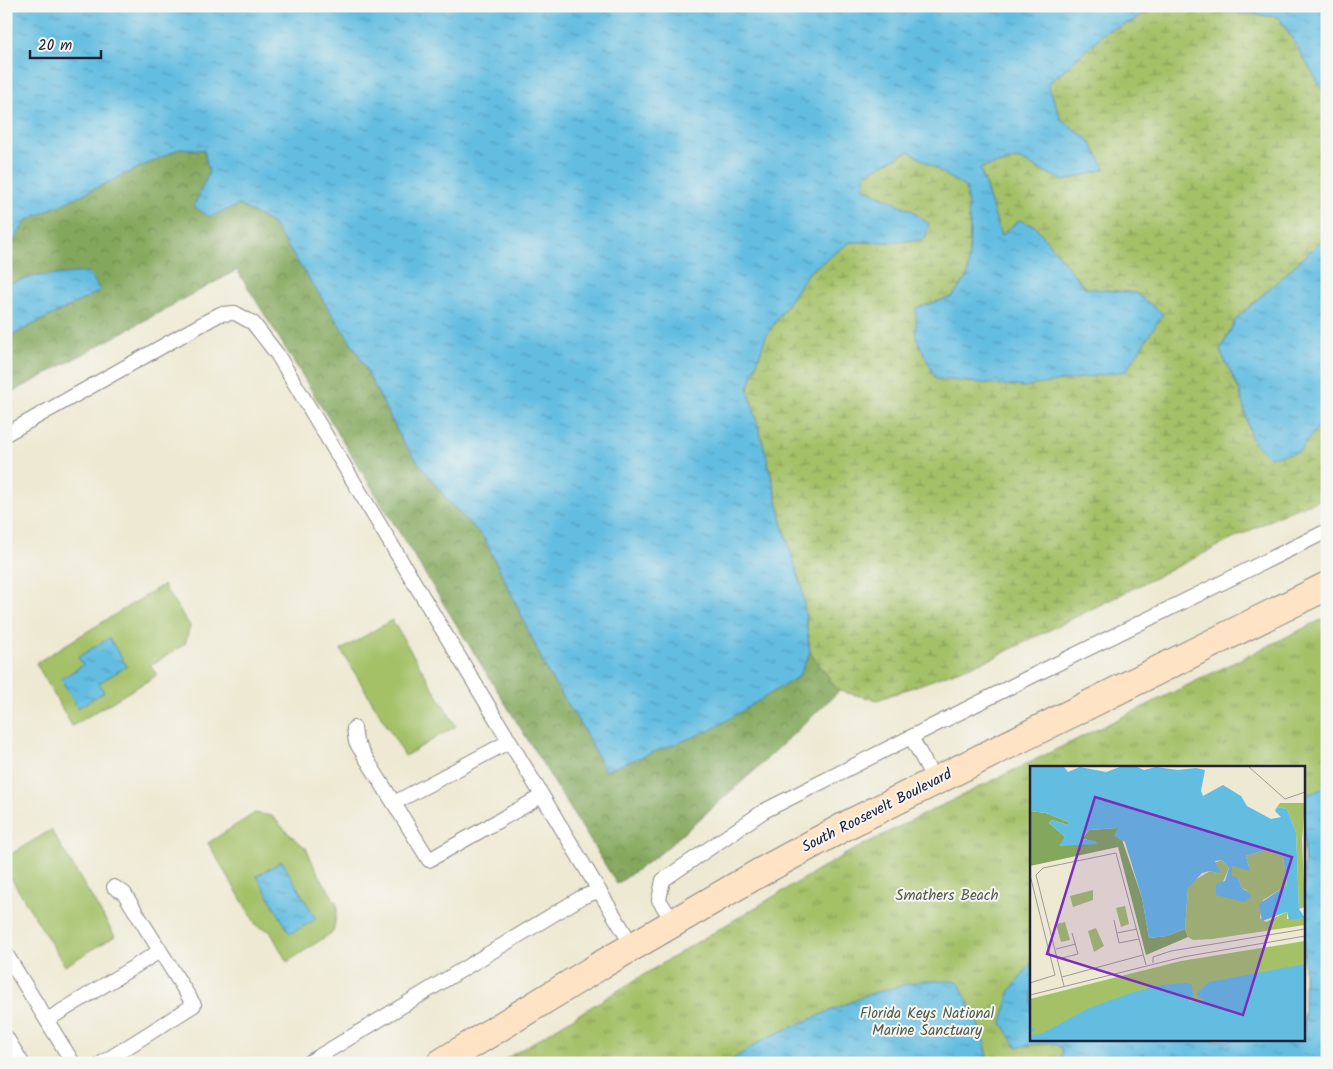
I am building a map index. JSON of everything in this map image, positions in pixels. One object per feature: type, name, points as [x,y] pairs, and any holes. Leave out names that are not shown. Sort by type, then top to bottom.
[{"type":"main road","name":"South Roosevelt Boulevard","points":[[441,1063],[674,923],[851,823],[1327,586]]},
{"type":"lane","points":[[6,434],[220,314],[235,313],[253,323],[277,354],[633,947]]},
{"type":"lane","points":[[674,923],[659,900],[663,880],[764,810],[1327,531]]},
{"type":"lane","points":[[354,728],[356,742],[429,860],[542,796]]},
{"type":"lane","points":[[911,736],[935,781]]},
{"type":"lane","points":[[394,804],[510,741]]},
{"type":"lane","points":[[102,1063],[194,1005],[124,893],[114,887]]},
{"type":"lane","points":[[308,1063],[582,896],[599,891]]},
{"type":"lane","points":[[47,1020],[160,951]]},
{"type":"lane","points":[[6,954],[73,1063]]},
{"type":"lane","points":[[6,1037],[22,1063]]},
{"type":"green space","points":[[1154,6],[1202,6],[1210,10],[1279,17],[1327,100],[1327,236],[1236,319],[1220,351],[1239,389],[1252,440],[1299,452],[1327,415],[1327,497],[1287,512],[993,658],[877,700],[839,691],[810,652],[802,588],[783,526],[748,389],[766,336],[808,273],[850,242],[896,242],[911,210],[863,188],[866,173],[909,151],[966,188],[970,230],[968,276],[952,297],[1136,293],[1085,288],[1035,226],[1001,237],[980,168],[1018,159],[1064,181],[1105,169],[1090,141],[1061,119],[1048,84],[1107,31],[1133,21]]},
{"type":"green space","points":[[181,148],[204,150],[209,172],[209,217],[239,205],[272,223],[356,350],[403,442],[448,501],[484,538],[548,673],[584,730],[605,771],[799,676],[810,652],[839,691],[754,771],[662,852],[617,884],[237,270],[6,396],[6,338],[100,291],[38,276],[6,284],[6,253],[26,221]]},
{"type":"green space","points":[[163,585],[190,626],[185,644],[151,665],[157,675],[72,726],[36,663]]},
{"type":"green space","name":"Smathers Beach","points":[[1327,617],[1327,1063],[499,1063],[844,855]]},
{"type":"green space","points":[[392,620],[456,726],[405,756],[341,650]]},
{"type":"green space","points":[[255,813],[272,816],[306,848],[314,866],[338,906],[333,932],[287,962],[270,931],[257,926],[208,843]]},
{"type":"green space","points":[[51,830],[115,936],[65,966],[6,870],[6,857]]},
{"type":"water","points":[[6,6],[1154,6],[1133,21],[1107,31],[1048,84],[1061,119],[1090,141],[1105,169],[1064,181],[1018,159],[980,168],[1001,236],[1019,220],[1035,226],[1085,288],[1136,293],[1163,314],[1126,371],[1024,387],[936,379],[916,337],[916,308],[952,297],[968,276],[970,230],[966,188],[909,151],[866,173],[864,188],[911,210],[929,224],[925,239],[896,242],[850,242],[808,273],[766,336],[748,389],[783,526],[802,588],[810,652],[799,676],[711,730],[605,771],[584,730],[548,673],[484,538],[448,501],[403,442],[356,350],[272,223],[239,205],[209,217],[194,206],[209,172],[204,150],[181,148],[26,221],[6,253]]},
{"type":"water","points":[[1202,6],[1327,6],[1327,100],[1279,17],[1210,10]]},
{"type":"water","points":[[1327,236],[1327,415],[1299,452],[1269,457],[1252,440],[1239,389],[1220,351],[1236,319]]},
{"type":"water","points":[[89,272],[100,291],[6,338],[6,284],[38,276]]},
{"type":"water","points":[[109,638],[127,666],[99,683],[104,692],[78,708],[61,679],[83,665],[78,657]]},
{"type":"water","name":"Florida Keys National Marine Sanctuary","points":[[1327,787],[1327,1063],[1057,1063],[1062,1058],[1062,1049],[1057,1045],[1047,1043],[1017,1047],[1002,1023],[1010,991],[1030,965],[1030,1042],[1306,1042],[1306,795]]},
{"type":"water","points":[[282,861],[316,919],[290,934],[257,876]]},
{"type":"water","name":"Florida Keys National Marine Sanctuary","points":[[921,981],[958,981],[982,1033],[987,1063],[727,1063],[766,1038],[872,993]]}]
